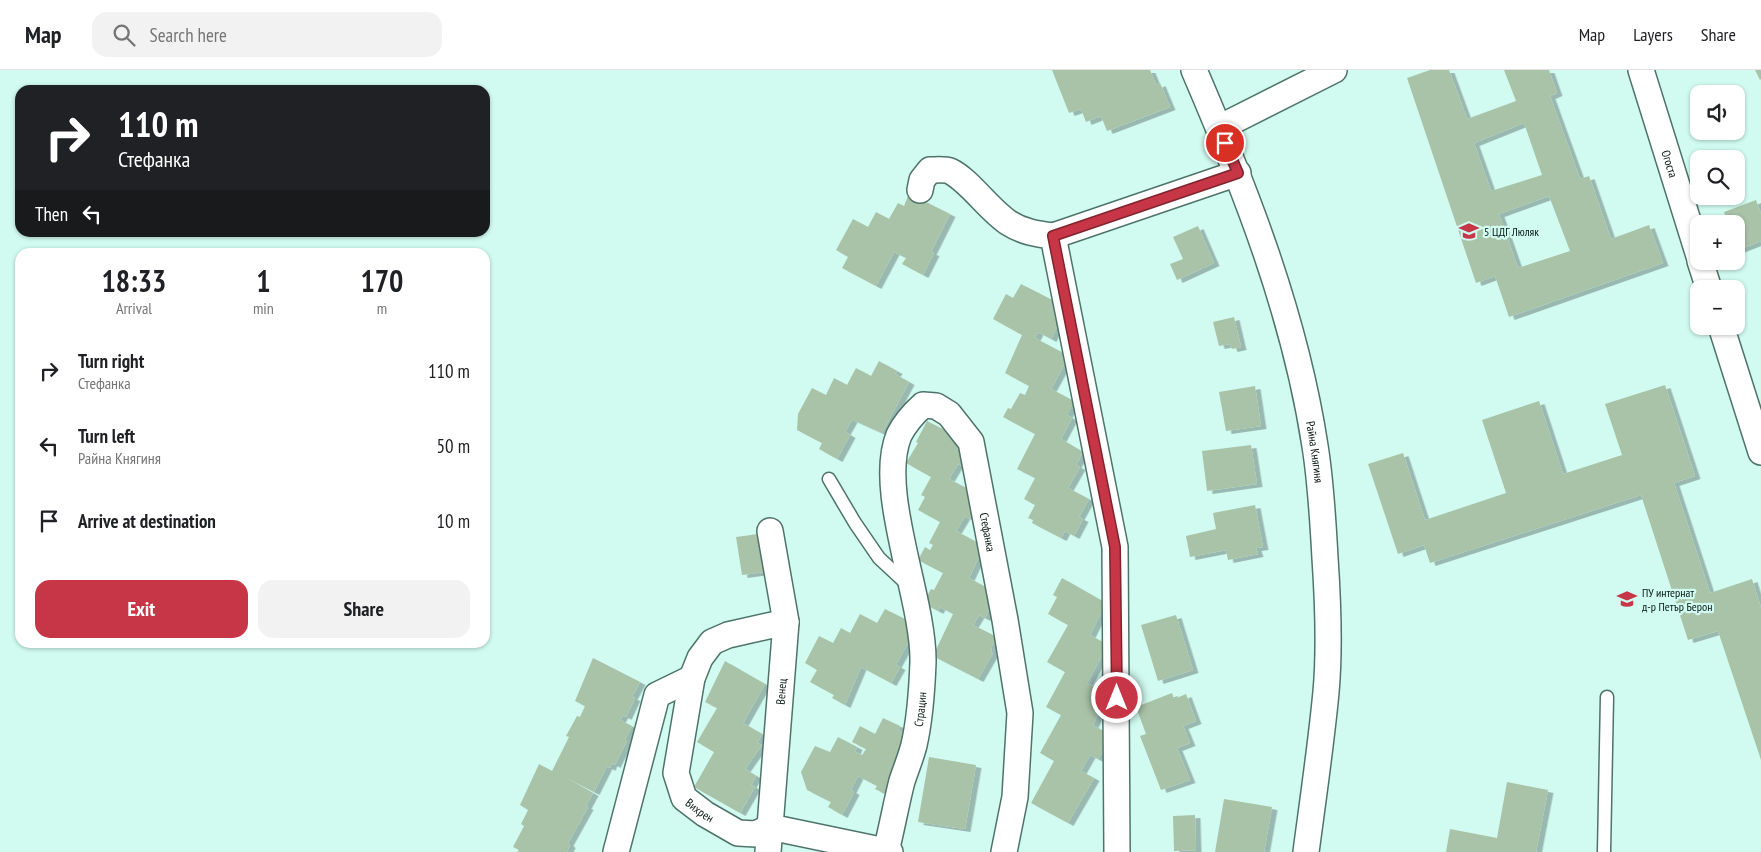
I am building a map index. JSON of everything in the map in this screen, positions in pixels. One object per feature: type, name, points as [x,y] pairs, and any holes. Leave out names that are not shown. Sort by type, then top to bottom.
[{"type":"street","name":"Райна Княгиня","points":[[1194,70],[1238,173],[1270,264],[1306,396],[1315,446],[1321,497],[1327,597],[1326,690],[1306,852]]},
{"type":"street","points":[[1219,128],[1334,70]]},
{"type":"street","name":"Огоста","points":[[1641,70],[1690,227]]},
{"type":"street","points":[[920,190],[922,180],[930,170],[949,170],[962,179],[979,198],[1009,223],[1030,233],[1053,236],[1238,173]]},
{"type":"street","points":[[1053,236],[1115,547],[1117,852]]},
{"type":"street","points":[[1724,335],[1761,452]]},
{"type":"street","name":"Стефанка","points":[[908,564],[898,521],[894,484],[895,455],[899,435],[910,417],[923,405],[936,406],[949,414],[971,442],[1004,611],[1020,713],[1015,797],[1004,852]]},
{"type":"street","name":"Венец","points":[[768,852],[786,622],[770,530]]},
{"type":"street","name":"Страцин","points":[[888,852],[903,779],[914,745],[920,703],[922,642],[908,564]]},
{"type":"street","name":"Вихрен","points":[[786,622],[728,635],[712,642],[700,658],[692,678],[676,773],[684,798],[705,814],[738,833],[756,834],[770,827],[888,852]]},
{"type":"street","points":[[616,852],[656,695],[692,678]]},
{"type":"lane","points":[[829,479],[855,523],[879,558],[914,591]]},
{"type":"lane","points":[[1604,852],[1607,697]]},
{"type":"building","points":[[1052,70],[1150,70],[1156,85],[1160,83],[1170,107],[1107,131],[1101,116],[1086,122],[1081,109],[1069,113]]},
{"type":"building","points":[[1430,70],[1449,70],[1467,119],[1516,101],[1504,70],[1549,70],[1557,93],[1550,96],[1580,179],[1589,176],[1611,239],[1649,225],[1663,263],[1509,317],[1495,276],[1476,283],[1407,78]],"holes":[[[1524,123],[1542,175],[1491,191],[1474,143]],[[1549,196],[1570,251],[1518,268],[1499,214]]]},
{"type":"building","points":[[1755,70],[1761,70],[1760,80]]},
{"type":"building","points":[[908,196],[921,203],[922,200],[950,214],[931,252],[934,253],[923,275],[902,264],[906,258],[894,252],[876,286],[842,268],[848,257],[836,250],[853,219],[868,227],[876,212],[889,219],[898,203],[904,206]]},
{"type":"building","points":[[1756,200],[1761,214],[1761,241],[1745,247],[1745,215],[1725,215],[1724,212]]},
{"type":"building","points":[[1198,226],[1214,263],[1177,280],[1170,264],[1183,259],[1173,237]]},
{"type":"building","points":[[1021,284],[1064,306],[1056,321],[1059,323],[1051,339],[1038,332],[1035,338],[1069,356],[1051,389],[1074,401],[1067,415],[1072,418],[1061,439],[1083,452],[1076,465],[1080,467],[1068,488],[1089,499],[1079,517],[1083,519],[1074,536],[1065,531],[1061,538],[1032,523],[1033,520],[1028,518],[1035,505],[1024,499],[1035,478],[1017,469],[1035,434],[1003,417],[1008,408],[1011,409],[1020,393],[1025,395],[1029,386],[1005,373],[1022,335],[993,319],[1006,294],[1013,298]]},
{"type":"building","points":[[1234,317],[1241,347],[1232,349],[1230,344],[1219,346],[1213,322]]},
{"type":"building","points":[[879,361],[897,371],[895,374],[909,382],[882,433],[853,420],[853,418],[845,432],[850,435],[837,459],[819,449],[822,443],[797,430],[798,414],[812,388],[826,395],[834,378],[847,385],[856,368],[871,376]]},
{"type":"building","points":[[1665,385],[1695,476],[1674,483],[1710,593],[1752,579],[1761,608],[1761,760],[1718,631],[1688,640],[1641,495],[1430,563],[1424,545],[1398,554],[1368,464],[1403,453],[1425,520],[1506,493],[1482,420],[1539,401],[1563,474],[1622,455],[1605,404]]},
{"type":"building","points":[[1255,386],[1261,426],[1226,431],[1219,392]]},
{"type":"building","points":[[927,421],[972,444],[964,467],[958,464],[949,479],[978,494],[975,510],[970,519],[965,516],[956,531],[984,546],[969,578],[995,592],[985,618],[979,615],[973,625],[997,637],[992,646],[991,652],[993,653],[978,679],[933,656],[953,614],[940,607],[938,611],[923,603],[931,589],[934,590],[943,573],[918,560],[925,547],[930,550],[933,545],[929,543],[940,522],[918,510],[925,497],[921,495],[931,477],[906,463],[918,443],[916,442]]},
{"type":"building","points":[[1251,445],[1257,484],[1207,491],[1202,451]]},
{"type":"building","points":[[1255,505],[1263,547],[1256,548],[1258,554],[1228,560],[1226,550],[1190,557],[1186,536],[1216,529],[1213,513]]},
{"type":"building","points":[[758,534],[764,572],[742,575],[736,537]]},
{"type":"building","points":[[1062,578],[1106,603],[1090,635],[1108,645],[1087,683],[1107,694],[1093,725],[1108,734],[1100,748],[1104,750],[1098,759],[1090,755],[1081,771],[1094,778],[1068,823],[1031,803],[1054,761],[1040,753],[1061,715],[1046,707],[1065,672],[1047,662],[1068,625],[1048,614],[1057,597],[1053,595]]},
{"type":"building","points":[[885,609],[909,621],[907,626],[915,630],[896,665],[900,667],[891,683],[861,667],[845,705],[832,698],[834,695],[810,682],[817,670],[805,663],[819,636],[833,643],[841,628],[850,633],[860,614],[877,623]]},
{"type":"building","points":[[1176,615],[1193,670],[1158,681],[1141,625]]},
{"type":"building","points":[[593,658],[640,682],[632,697],[635,698],[626,717],[623,715],[620,720],[632,726],[625,739],[627,741],[615,765],[612,763],[610,768],[607,766],[594,792],[563,776],[593,793],[586,806],[588,807],[568,843],[570,845],[567,852],[517,852],[519,850],[513,847],[524,826],[521,824],[528,810],[520,805],[539,764],[552,771],[569,737],[566,736],[577,716],[580,717],[585,706],[575,701]]},
{"type":"building","points":[[725,661],[765,684],[743,723],[762,734],[757,743],[762,745],[745,769],[756,776],[751,785],[755,787],[740,813],[694,787],[714,752],[697,742],[717,708],[705,702]]},
{"type":"building","points":[[1172,693],[1174,699],[1186,694],[1196,721],[1183,726],[1190,743],[1177,748],[1190,780],[1161,790],[1140,736],[1146,734],[1136,707]]},
{"type":"building","points":[[883,718],[900,726],[898,730],[913,738],[887,795],[875,789],[877,786],[858,776],[851,790],[854,792],[842,815],[828,807],[831,802],[807,790],[801,772],[815,746],[830,752],[838,737],[857,747],[855,752],[862,755],[866,749],[852,742],[860,726],[875,734]]},
{"type":"building","points":[[929,757],[976,765],[965,829],[918,822]]},
{"type":"building","points":[[1507,782],[1548,790],[1536,852],[1446,852],[1450,829],[1497,838]]},
{"type":"building","points":[[1224,799],[1272,807],[1264,852],[1215,852]]},
{"type":"building","points":[[1195,815],[1196,850],[1174,851],[1173,816]]},
{"type":"place","name":"5 ЦДГ Люляк","points":[[1469,231]]},
{"type":"place","name":"ПУ интернат д-р Петър Берон","points":[[1627,599]]},
{"type":"route","points":[[1117,698],[1115,547],[1106,493],[1093,440],[1075,338],[1053,236],[1238,173],[1225,143]]}]
